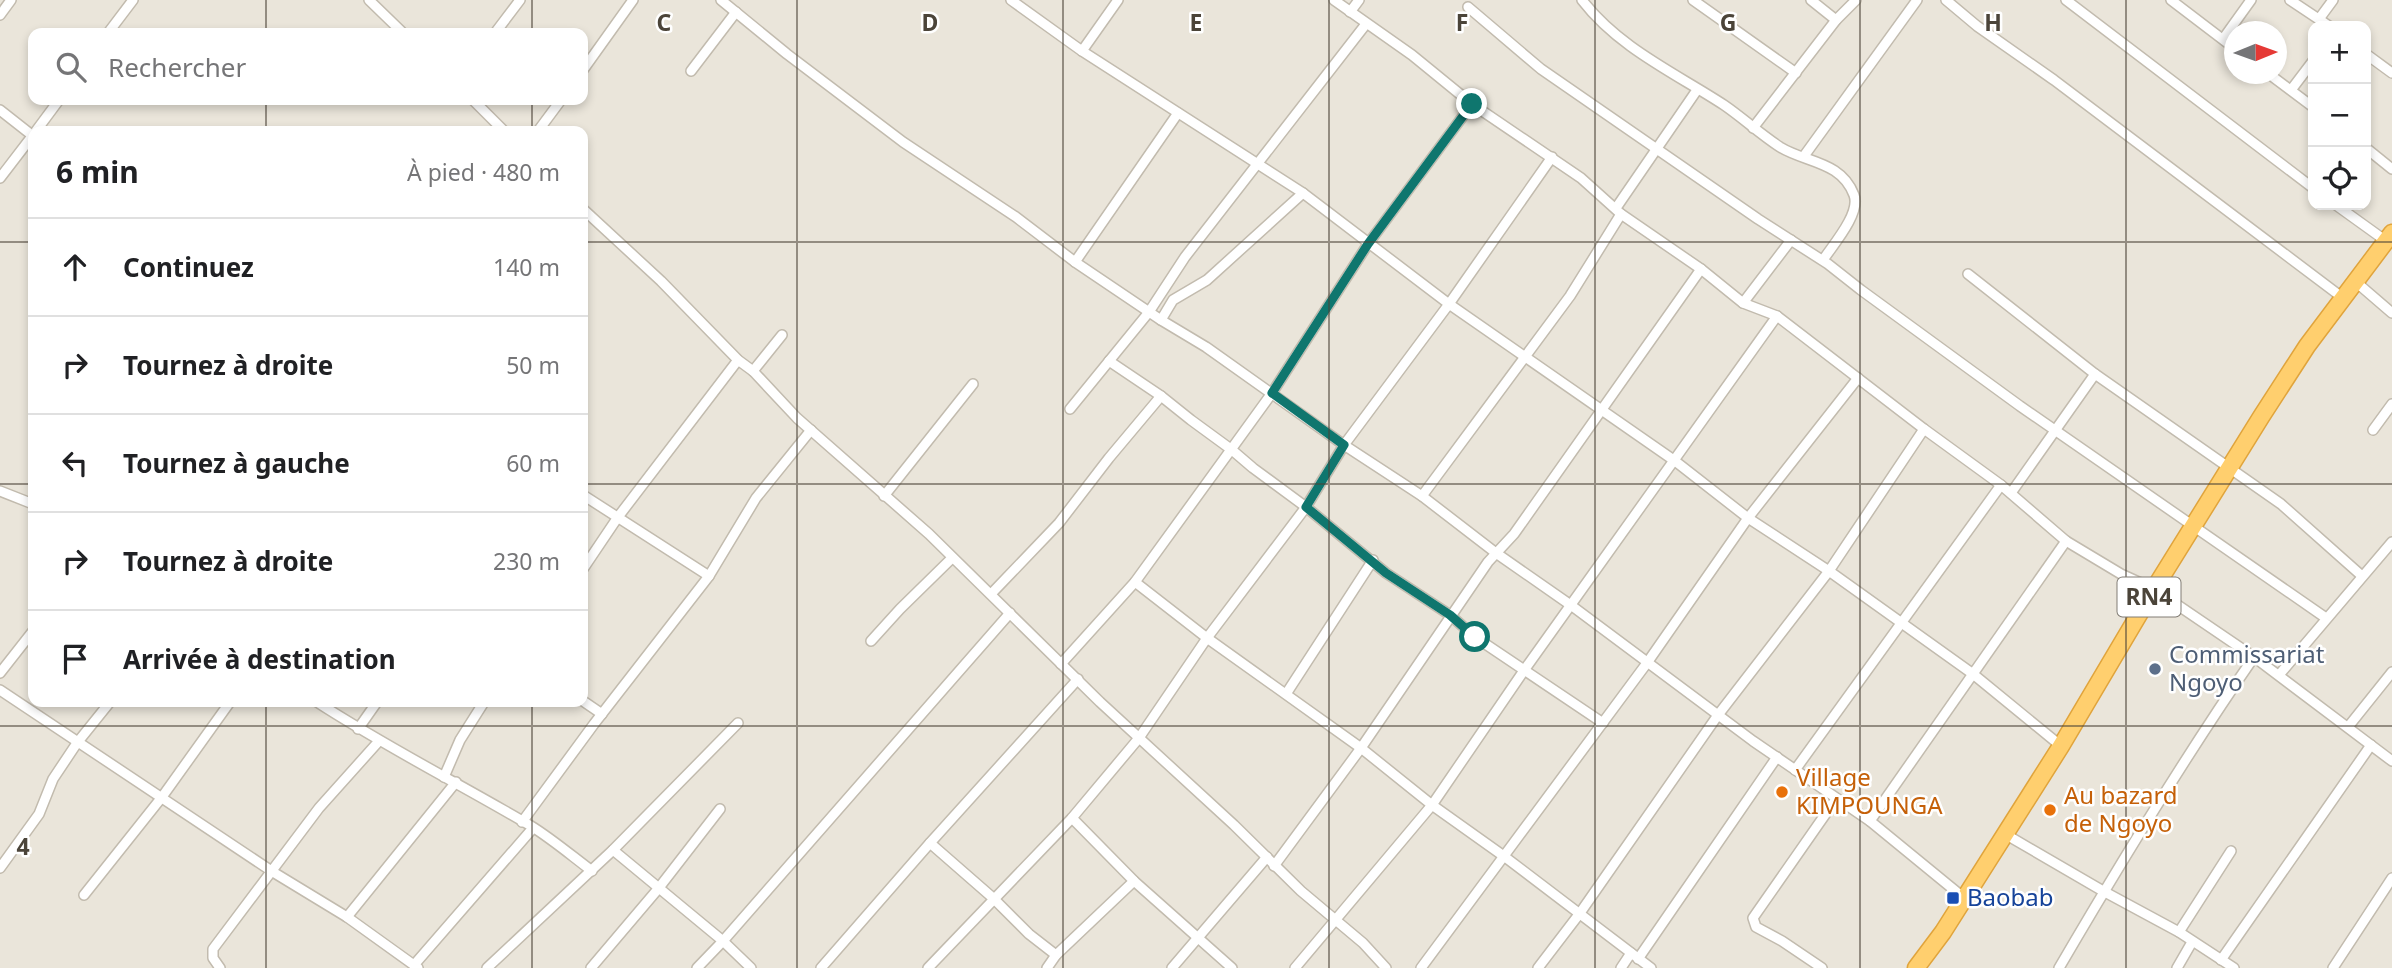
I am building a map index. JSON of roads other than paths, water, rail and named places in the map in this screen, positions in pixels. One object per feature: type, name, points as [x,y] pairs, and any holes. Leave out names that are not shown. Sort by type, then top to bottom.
[{"type":"highway","name":"RN4","points":[[1917,968],[1943,932],[2061,746],[2228,468],[2307,346],[2389,237]]},
{"type":"street","points":[[0,15],[11,0]]},
{"type":"street","points":[[112,28],[133,0]]},
{"type":"street","points":[[369,0],[398,28]]},
{"type":"street","points":[[499,28],[520,0]]},
{"type":"street","points":[[588,63],[633,0]]},
{"type":"street","points":[[720,0],[866,115],[1038,233],[1075,262],[1206,347],[1344,445],[1422,496],[1718,715],[1870,821],[1964,898]]},
{"type":"street","points":[[1011,0],[1082,51],[1303,193],[1449,304],[1675,461],[1748,518],[1829,571],[1973,674],[2061,746]]},
{"type":"street","points":[[1082,51],[1118,0]]},
{"type":"street","points":[[1334,0],[1412,55],[1472,104],[1581,178],[1619,211],[1743,303],[1777,316],[2001,485],[2066,541],[2122,574],[2154,589],[2279,675],[2392,761]]},
{"type":"street","points":[[1350,12],[1359,0]]},
{"type":"street","points":[[1582,0],[1592,13],[1626,43],[1723,105],[1783,149],[1837,171],[1844,178],[1854,195],[1854,213],[1823,260]]},
{"type":"street","points":[[1693,0],[1796,73]]},
{"type":"street","points":[[1811,0],[1836,20]]},
{"type":"street","points":[[1753,128],[1836,20],[1856,0]]},
{"type":"street","points":[[1804,156],[1917,0]]},
{"type":"street","points":[[1946,0],[1977,26],[2064,88],[2343,299]]},
{"type":"street","points":[[2066,0],[2308,184]]},
{"type":"street","points":[[2171,0],[2223,39],[2251,0]]},
{"type":"street","points":[[2290,0],[2322,21]]},
{"type":"street","points":[[2319,19],[2333,0]]},
{"type":"street","points":[[1468,6],[1541,69],[1823,260],[2056,431],[2326,618]]},
{"type":"street","points":[[691,71],[736,12]]},
{"type":"street","points":[[1070,410],[1149,312],[1185,257],[1366,24]]},
{"type":"street","points":[[2371,57],[2391,69]]},
{"type":"street","points":[[2291,90],[2308,68]]},
{"type":"street","points":[[2283,84],[2308,103]]},
{"type":"street","points":[[1422,496],[1570,296],[1656,148],[1697,90]]},
{"type":"street","points":[[1060,664],[1135,582],[1233,450],[1368,244],[1472,104]]},
{"type":"street","points":[[40,126],[55,105]]},
{"type":"street","points":[[478,105],[499,126]]},
{"type":"street","points":[[542,126],[557,105]]},
{"type":"street","points":[[0,110],[28,130]]},
{"type":"street","points":[[1075,262],[1178,113]]},
{"type":"street","points":[[0,178],[28,142]]},
{"type":"street","points":[[2371,152],[2392,169]]},
{"type":"street","points":[[928,968],[1072,818],[1139,738],[1207,638],[1306,507],[1344,445],[1449,304],[1552,157]]},
{"type":"street","points":[[1161,320],[1173,300],[1207,280],[1303,193]]},
{"type":"street","points":[[2344,210],[2389,237]]},
{"type":"street","points":[[588,214],[661,281],[738,360],[753,370],[811,430],[929,534],[1060,664],[1274,866],[1337,919],[1386,968]]},
{"type":"street","points":[[1743,303],[1791,240]]},
{"type":"street","points":[[1274,866],[1361,748],[1450,615],[1488,562],[1514,534],[1701,270]]},
{"type":"street","points":[[1968,274],[2095,374],[2281,504],[2362,576]]},
{"type":"street","points":[[2356,282],[2392,313]]},
{"type":"street","points":[[1295,968],[1432,805],[1525,669],[1777,316]]},
{"type":"street","points":[[753,370],[782,335]]},
{"type":"street","points":[[588,562],[618,517],[738,360]]},
{"type":"street","points":[[1109,361],[1233,450],[1386,573],[1603,723]]},
{"type":"street","points":[[2011,494],[2095,374]]},
{"type":"street","points":[[1421,968],[1647,663],[1748,518],[1858,378]]},
{"type":"street","points":[[884,496],[973,384]]},
{"type":"street","points":[[991,594],[1059,523],[1161,396]]},
{"type":"street","points":[[2373,429],[2392,404]]},
{"type":"street","points":[[1538,968],[1580,913],[1718,715],[1829,571],[1924,429]]},
{"type":"street","points":[[522,822],[709,576],[756,498],[811,430]]},
{"type":"street","points":[[1795,770],[2001,485]]},
{"type":"street","points":[[0,491],[28,502]]},
{"type":"street","points":[[588,498],[709,576]]},
{"type":"street","points":[[1870,821],[2066,541]]},
{"type":"street","points":[[2279,675],[2392,542]]},
{"type":"street","points":[[871,641],[953,558]]},
{"type":"street","points":[[1286,694],[1373,560]]},
{"type":"street","points":[[1135,582],[1207,638],[1361,748],[1432,805],[1651,968]]},
{"type":"street","points":[[697,968],[1010,613]]},
{"type":"street","points":[[0,673],[28,637]]},
{"type":"street","points":[[2061,967],[2103,891],[2194,744],[2254,657]]},
{"type":"street","points":[[2348,727],[2392,672]]},
{"type":"street","points":[[821,968],[1078,679]]},
{"type":"street","points":[[0,690],[273,872],[347,917],[416,967],[533,828]]},
{"type":"street","points":[[588,704],[602,714]]},
{"type":"street","points":[[0,868],[39,814],[53,779],[106,707]]},
{"type":"street","points":[[84,895],[162,797],[226,707]]},
{"type":"street","points":[[325,707],[358,729],[456,782],[533,828],[592,871]]},
{"type":"street","points":[[358,729],[373,707]]},
{"type":"street","points":[[444,777],[460,740],[481,707]]},
{"type":"street","points":[[487,968],[592,871],[738,723]]},
{"type":"street","points":[[220,968],[213,958],[214,949],[319,808],[379,741]]},
{"type":"street","points":[[2221,960],[2371,745]]},
{"type":"street","points":[[1621,968],[1635,956],[1777,757]]},
{"type":"street","points":[[347,917],[456,782]]},
{"type":"street","points":[[1822,968],[1756,927],[1754,918],[1836,799]]},
{"type":"street","points":[[591,968],[658,889],[720,809]]},
{"type":"street","points":[[1072,818],[1134,881],[1232,968]]},
{"type":"street","points":[[2005,834],[2179,932],[2234,968]]},
{"type":"street","points":[[930,843],[1056,956]]},
{"type":"street","points":[[613,850],[723,941],[751,968]]},
{"type":"street","points":[[2179,932],[2231,851]]},
{"type":"street","points":[[1172,968],[1267,857]]},
{"type":"street","points":[[2333,968],[2392,878]]},
{"type":"street","points":[[1047,968],[1056,956],[1134,881]]},
{"type":"street","points":[[2177,968],[2192,942]]},
{"type":"place","name":"Commissariat Ngoyo","points":[[2155,669]]},
{"type":"place","name":"Village KIMPOUNGA","points":[[1782,792]]},
{"type":"place","name":"Au bazard de Ngoyo","points":[[2050,810]]},
{"type":"place","name":"Baobab","points":[[1953,898]]}]
